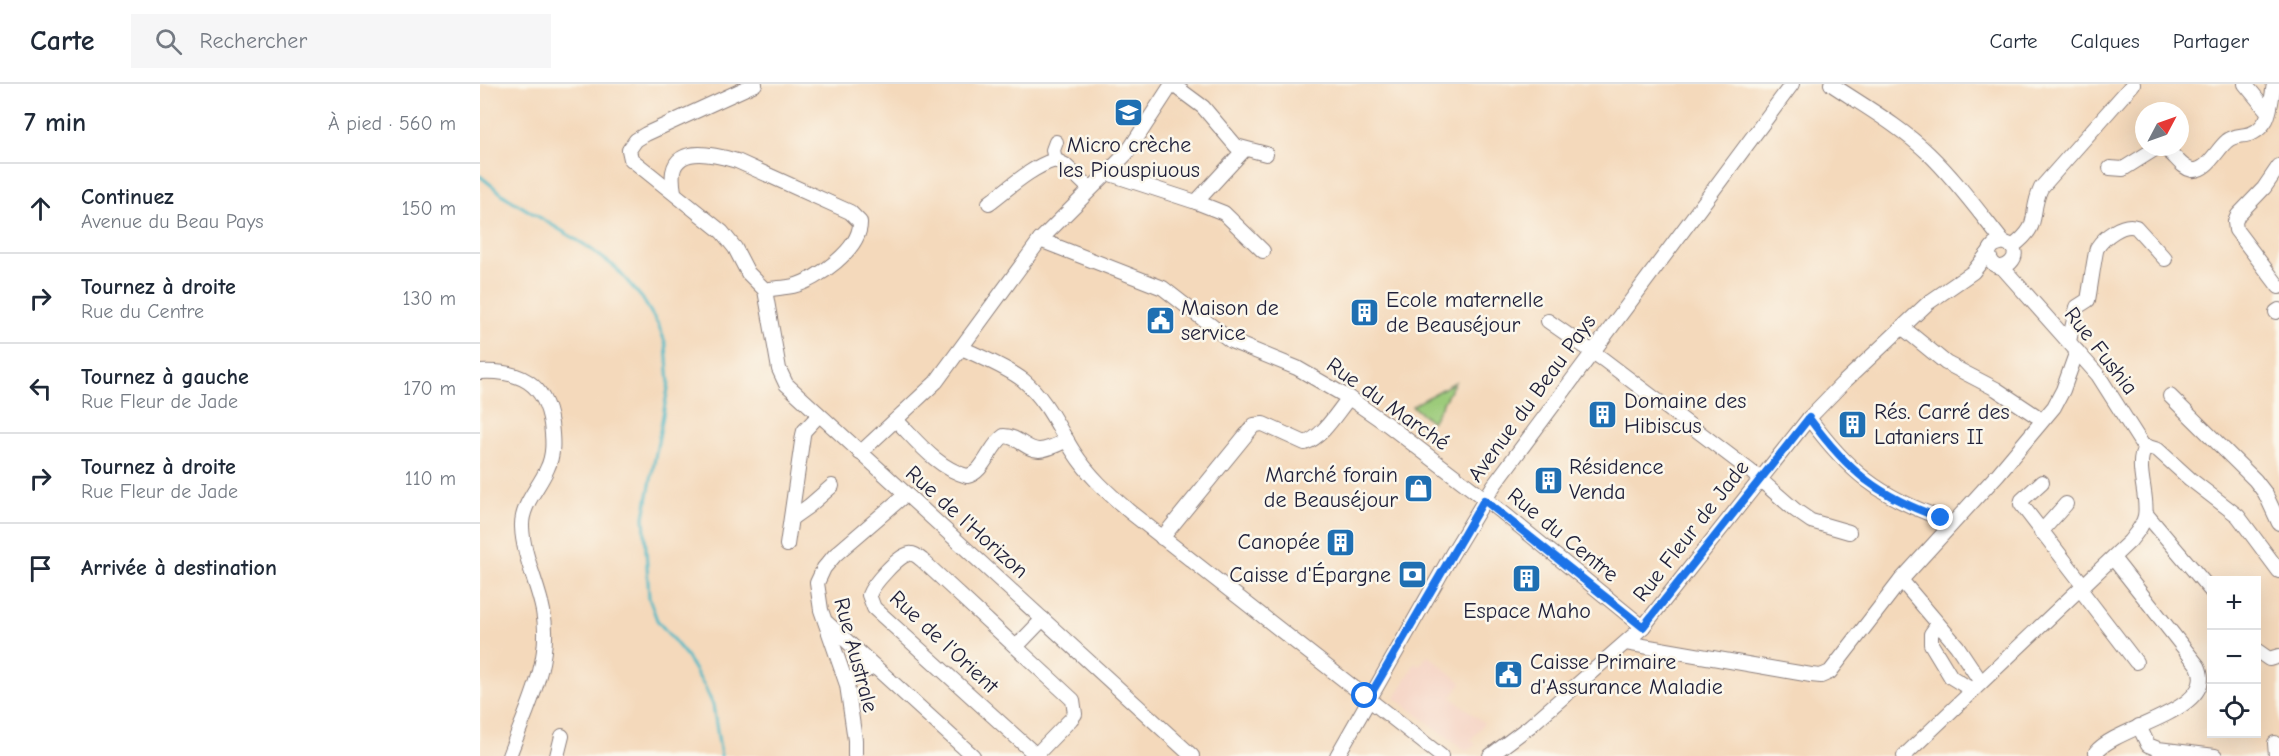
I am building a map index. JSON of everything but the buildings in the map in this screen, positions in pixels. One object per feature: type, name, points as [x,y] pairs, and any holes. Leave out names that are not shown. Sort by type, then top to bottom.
[{"type":"street","points":[[674,192],[673,172],[681,158],[687,154],[722,157],[737,161],[850,212],[860,222],[858,234],[847,251],[832,265],[794,286],[765,290],[745,269],[729,239],[631,159],[629,150],[636,140],[755,84]]},
{"type":"street","points":[[860,453],[936,382],[1040,240],[1127,153],[1172,84],[1203,107],[1229,140],[1244,150],[1266,154]]},
{"type":"street","name":"Avenue du Beau Pays","points":[[1337,756],[1484,500],[1591,352],[1792,84]]},
{"type":"street","points":[[1831,84],[1905,133],[1928,153],[1974,206],[2001,255]]},
{"type":"street","name":"Rue Fleur de Jade","points":[[1490,756],[1530,726],[1643,627],[1759,479],[1809,418],[1842,384],[1928,303],[2001,255],[2028,233],[2034,222],[2038,196],[2042,188],[2133,84]]},
{"type":"street","points":[[2244,84],[2268,112]]},
{"type":"street","points":[[2110,168],[2123,169],[2161,147],[2188,168],[2197,170],[2205,166],[2230,138],[2254,133],[2265,122],[2274,84]]},
{"type":"street","points":[[1055,160],[1053,150],[1056,142]]},
{"type":"street","points":[[1196,202],[1244,150]]},
{"type":"street","points":[[990,203],[1020,180],[1046,163],[1055,160],[1065,165],[1090,189]]},
{"type":"street","points":[[2279,166],[2264,188],[2238,215],[2235,222],[2236,230],[2279,287]]},
{"type":"street","points":[[1107,172],[1224,213],[1263,251]]},
{"type":"street","points":[[1626,643],[1821,675],[1830,672],[1838,665],[1901,580],[1998,474],[2054,407],[2073,346],[2077,308],[2088,300],[2098,248],[2118,229],[2130,225],[2136,227],[2165,259]]},
{"type":"street","name":"Rue du Marché","points":[[1040,240],[1162,288],[1223,337],[1297,368],[1349,398],[1388,425],[1484,500]]},
{"type":"street","name":"Rue Fushia","points":[[2001,255],[2018,284],[2106,387],[2145,449]]},
{"type":"street","name":"Rue de l'Horizon","points":[[765,290],[782,378],[792,390],[1192,756]]},
{"type":"street","points":[[1548,321],[1759,479],[1811,521],[1849,532]]},
{"type":"street","points":[[1902,327],[1946,363],[1996,389],[2035,415]]},
{"type":"street","points":[[962,348],[1023,380],[1041,398],[1095,481],[1162,538],[1441,756]]},
{"type":"street","points":[[480,372],[500,372],[521,377],[534,385],[547,405],[553,436],[549,463],[527,503],[522,526],[543,611],[547,638],[542,667],[509,756]]},
{"type":"street","points":[[2170,396],[2236,458],[2255,480],[2265,494],[2279,523]]},
{"type":"street","points":[[1162,538],[1257,423],[1305,443],[1322,431],[1349,398]]},
{"type":"street","points":[[787,544],[803,435],[819,415]]},
{"type":"street","points":[[1809,418],[1843,461],[1864,480],[1887,496],[1941,518]]},
{"type":"street","points":[[896,420],[947,469],[967,476],[975,472],[1004,436],[1011,436],[1038,450],[1067,440]]},
{"type":"street","points":[[1904,756],[2130,541],[2142,525],[2146,514],[2141,460],[2148,447],[2158,450],[2190,479],[2229,508],[2244,524],[2279,571]]},
{"type":"street","points":[[2042,482],[2021,501],[2022,506],[2136,662]]},
{"type":"street","points":[[792,518],[832,486]]},
{"type":"street","name":"Rue Australe","points":[[855,756],[855,740],[847,686],[821,610],[817,583],[824,568],[835,555],[906,494]]},
{"type":"street","name":"Rue du Centre","points":[[1484,500],[1643,627]]},
{"type":"street","points":[[2041,532],[2066,504]]},
{"type":"street","points":[[2146,514],[2207,587]]},
{"type":"street","name":"Rue de l'Orient","points":[[909,554],[915,555],[1068,694],[1075,706],[1075,714],[1035,755],[874,608],[869,595],[872,588],[898,560],[909,554]]},
{"type":"street","points":[[2097,756],[2096,752],[2100,748],[2139,726],[2175,710],[2188,701],[2201,686],[2203,676],[2198,666],[2114,558]]},
{"type":"street","points":[[1901,580],[1957,646],[1976,686]]},
{"type":"street","name":"Rue de l'Orient","points":[[1016,647],[1043,619]]},
{"type":"street","points":[[825,622],[973,756]]},
{"type":"street","points":[[1938,624],[1931,634],[1931,644],[1951,677],[1976,686]]},
{"type":"street","points":[[2261,653],[2270,659],[2279,656]]},
{"type":"street","points":[[847,686],[857,674],[875,666]]},
{"type":"street","points":[[2139,726],[2148,745],[2158,749],[2215,756]]},
{"type":"street","points":[[557,756],[562,736]]},
{"type":"shaded area","points":[[1428,655],[1462,683],[1451,697],[1484,723],[1471,740],[1476,745],[1466,751],[1395,698],[1415,663],[1419,666]]},
{"type":"green space","points":[[1455,382],[1432,422],[1412,406]]},
{"type":"waterway","points":[[480,176],[506,197],[585,245],[615,267],[642,298],[659,326],[666,345],[669,383],[644,517],[649,598],[657,620],[685,654],[705,687],[713,705],[721,756]]},
{"type":"place","name":"Micro crèche les Piouspiuous","points":[[1129,113]]},
{"type":"place","name":"Ecole maternelle de Beauséjour","points":[[1365,313]]},
{"type":"place","name":"Maison de service","points":[[1160,321]]},
{"type":"place","name":"Domaine des Hibiscus","points":[[1603,414]]},
{"type":"place","name":"Rés. Carré des Lataniers II","points":[[1853,425]]},
{"type":"place","name":"Résidence Venda","points":[[1548,480]]},
{"type":"place","name":"Marché forain de Beauséjour","points":[[1419,488]]},
{"type":"place","name":"Canopée","points":[[1341,542]]},
{"type":"place","name":"Caisse d'Épargne","points":[[1412,575]]},
{"type":"place","name":"Espace Maho","points":[[1527,579]]},
{"type":"place","name":"Caisse Primaire d'Assurance Maladie","points":[[1509,675]]},
{"type":"route","points":[[1365,696],[1368,699],[1484,500],[1502,512],[1643,627],[1809,418],[1843,461],[1864,480],[1887,496],[1941,518]]}]
